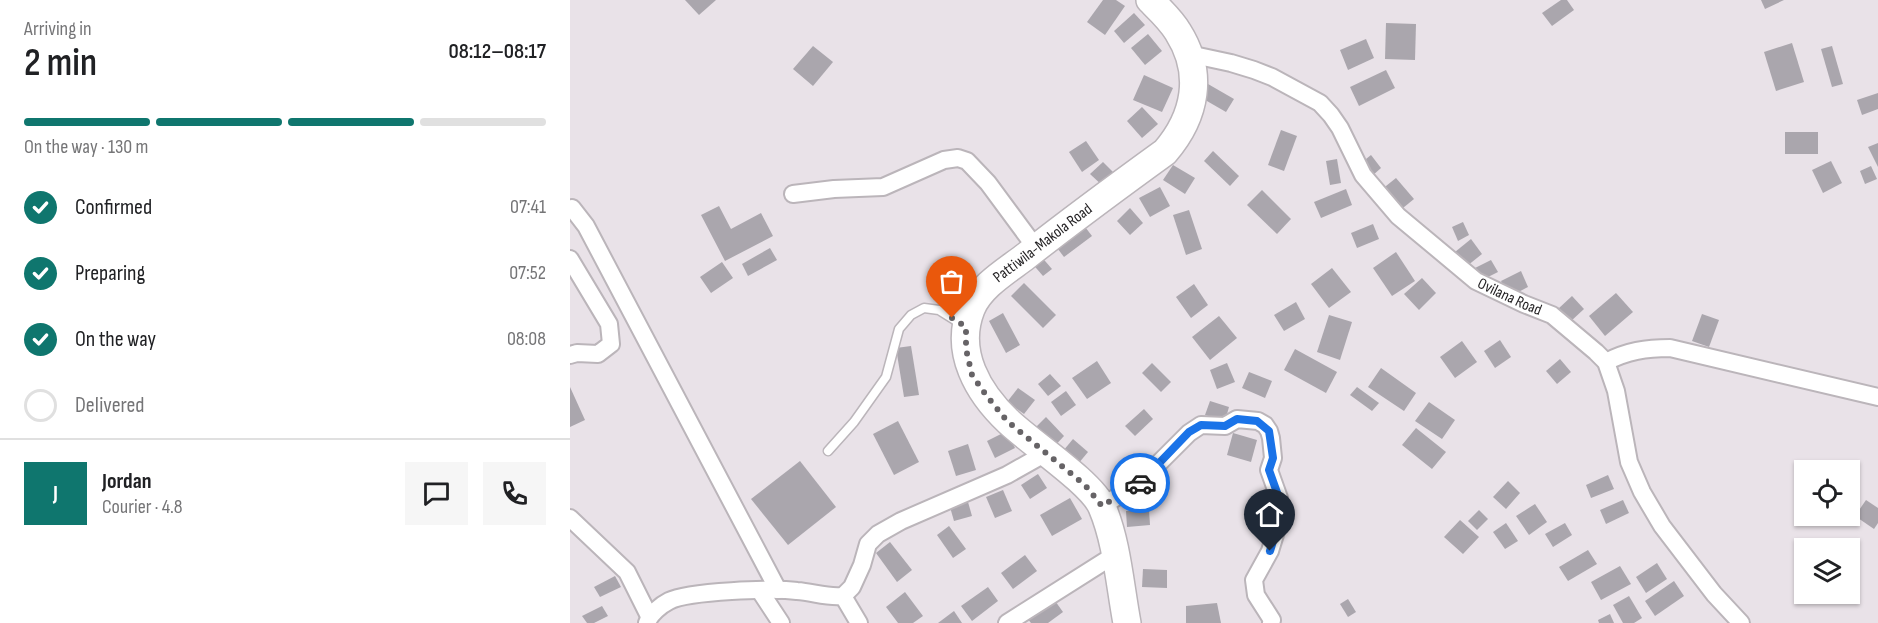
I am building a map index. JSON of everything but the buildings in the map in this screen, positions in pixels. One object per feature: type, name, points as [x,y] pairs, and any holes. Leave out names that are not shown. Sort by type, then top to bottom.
[{"type":"main road","name":"Pattiwila-Makola Road","points":[[1127,623],[1116,554],[1102,506],[1085,485],[1007,421],[972,375],[966,349],[966,327],[972,307],[985,289],[1165,152],[1185,124],[1191,104],[1194,69],[1178,31],[1150,0]]},
{"type":"street","name":"Ovilana Road","points":[[1189,54],[1254,70],[1320,103],[1340,128],[1363,175],[1398,216],[1476,281],[1552,315],[1605,362],[1616,390],[1626,434],[1629,462],[1642,492],[1662,526],[1714,594],[1742,623]]},
{"type":"street","points":[[793,194],[883,186],[944,160],[958,158],[967,161],[988,183],[1036,248]]},
{"type":"street","points":[[570,207],[586,226],[778,590]]},
{"type":"street","points":[[570,259],[609,324],[611,344],[598,354],[577,353],[570,356]]},
{"type":"street","points":[[1605,362],[1621,354],[1642,348],[1670,348],[1878,397]]},
{"type":"street","points":[[1102,506],[1138,484],[1189,432],[1201,425],[1225,426],[1237,419],[1257,421],[1264,425],[1271,438],[1273,458],[1269,470],[1279,498],[1280,518],[1270,551],[1254,580],[1256,595],[1272,620],[1271,623]]},
{"type":"street","points":[[570,518],[627,572],[648,620],[669,601],[686,596],[778,590],[831,597],[843,596],[852,586],[862,565],[868,544],[878,534],[901,521],[1007,475],[1046,453]]},
{"type":"street","points":[[1007,623],[1116,554]]},
{"type":"street","points":[[760,591],[781,623]]},
{"type":"street","points":[[843,596],[859,623]]},
{"type":"lane","points":[[828,451],[854,422],[886,377],[899,329],[911,315],[924,308],[939,310],[966,327]]},
{"type":"way so far","points":[[952,318],[966,327],[966,349],[972,375],[986,395],[1007,421],[1085,485],[1102,506],[1140,483]]},
{"type":"route","points":[[1140,483],[1189,432],[1201,425],[1225,426],[1237,419],[1257,421],[1269,431],[1273,450],[1269,470],[1279,498],[1280,518],[1270,551]]}]
